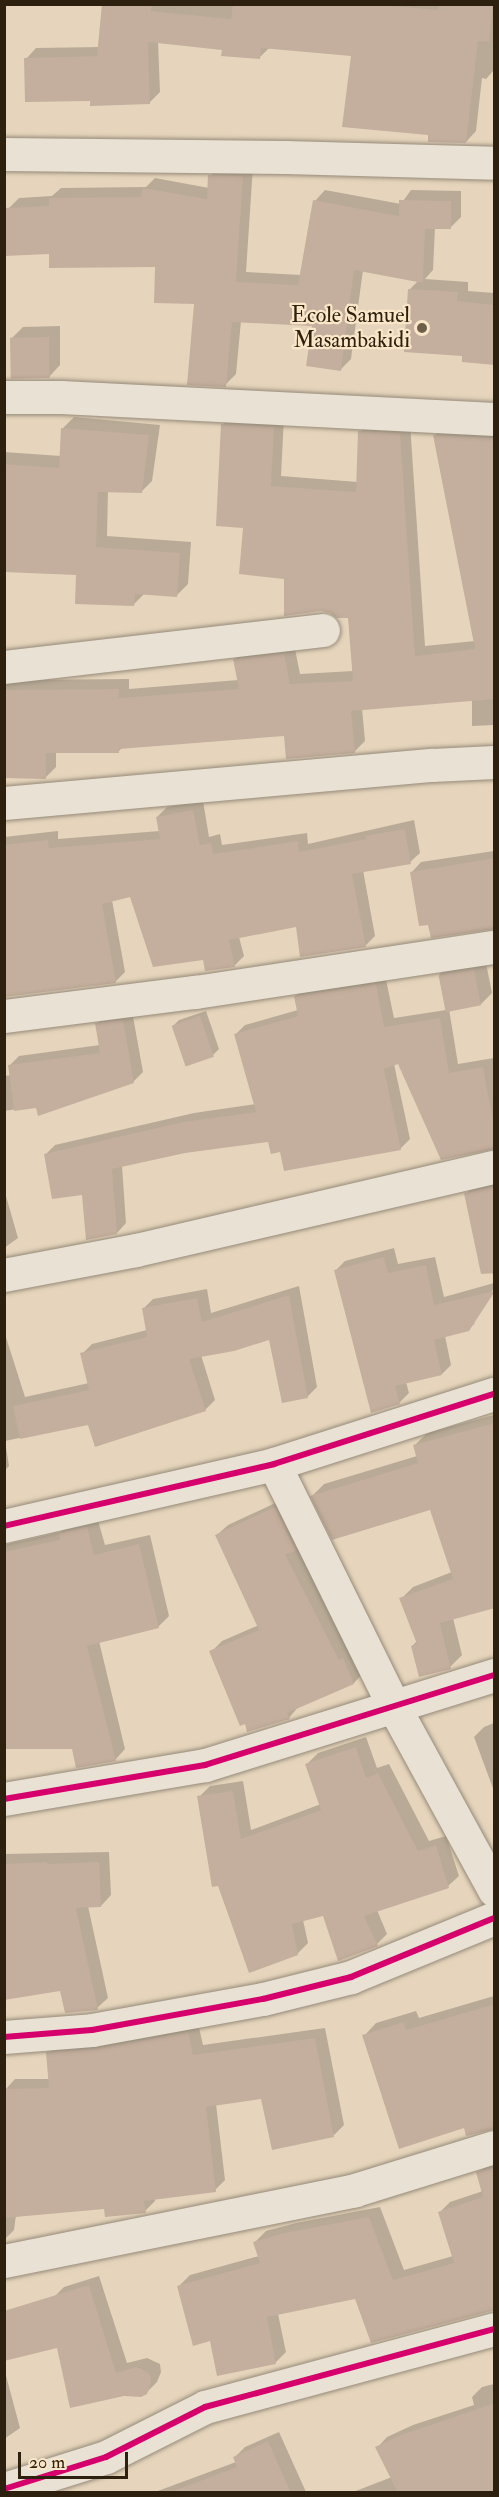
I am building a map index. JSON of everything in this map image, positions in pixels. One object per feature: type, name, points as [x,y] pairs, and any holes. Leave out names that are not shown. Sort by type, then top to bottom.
[{"type":"street","points":[[4,154],[285,157],[495,163]]},
{"type":"street","points":[[4,397],[61,397],[495,420]]},
{"type":"street","points":[[4,667],[323,630]]},
{"type":"street","points":[[4,803],[432,765],[495,762]]},
{"type":"street","points":[[4,1016],[195,992],[495,947]]},
{"type":"street","points":[[4,1275],[136,1250],[495,1167]]},
{"type":"street","points":[[4,1526],[274,1464],[495,1394]]},
{"type":"street","points":[[274,1464],[394,1707],[495,1890]]},
{"type":"street","points":[[4,1799],[205,1766],[495,1675]]},
{"type":"street","points":[[4,2037],[92,2030],[263,1999],[351,1977],[495,1918]]},
{"type":"street","points":[[4,2261],[355,2190],[495,2147]]},
{"type":"street","points":[[4,2489],[106,2457],[205,2407],[495,2329]]},
{"type":"building","points":[[102,4],[152,4],[151,11],[231,19],[233,4],[373,4],[438,10],[439,4],[493,4],[489,42],[478,41],[466,143],[428,142],[428,135],[342,127],[351,56],[261,48],[260,59],[221,56],[222,50],[148,42],[150,104],[90,106],[90,101],[25,102],[24,58],[97,56]]},
{"type":"building","points":[[208,175],[243,176],[236,282],[298,285],[313,200],[399,216],[399,200],[451,201],[451,229],[425,229],[423,283],[354,270],[341,371],[306,366],[312,326],[232,322],[226,387],[187,385],[194,304],[154,303],[155,267],[49,268],[49,254],[4,256],[4,208],[49,206],[49,198],[141,197],[143,188],[207,199]]},
{"type":"building","points":[[408,289],[458,292],[457,301],[495,305],[495,365],[462,362],[462,356],[404,352]]},
{"type":"building","points":[[49,337],[50,378],[11,379],[10,338]]},
{"type":"building","points":[[221,424],[274,427],[271,486],[356,492],[358,431],[400,433],[415,656],[475,649],[433,435],[495,438],[495,699],[351,711],[355,753],[286,759],[284,736],[119,749],[119,753],[46,753],[46,779],[4,778],[4,690],[119,689],[119,698],[239,689],[233,659],[284,653],[290,684],[353,681],[348,618],[337,618],[321,611],[284,616],[284,579],[239,574],[243,528],[216,526]]},
{"type":"building","points":[[61,428],[149,435],[142,493],[98,492],[96,547],[180,553],[177,597],[135,594],[134,606],[75,604],[76,575],[4,572],[4,464],[59,468]]},
{"type":"building","points":[[193,810],[200,845],[211,843],[213,854],[298,841],[299,852],[405,829],[411,864],[352,874],[366,947],[300,957],[296,927],[229,940],[235,967],[205,971],[203,960],[153,967],[130,897],[102,904],[116,983],[4,997],[4,845],[48,840],[49,848],[160,839],[156,817]]},
{"type":"building","points":[[495,858],[495,929],[431,938],[428,925],[419,926],[410,872]]},
{"type":"building","points":[[474,969],[481,1005],[446,1012],[439,976]]},
{"type":"building","points":[[376,984],[384,1027],[440,1018],[449,1073],[483,1067],[495,1130],[495,1149],[441,1160],[398,1064],[384,1069],[401,1150],[284,1171],[280,1152],[271,1154],[268,1142],[185,1153],[112,1169],[117,1234],[86,1240],[82,1195],[52,1199],[44,1154],[183,1122],[256,1112],[234,1034],[298,1016],[294,996]]},
{"type":"building","points":[[200,1016],[214,1057],[186,1066],[172,1026]]},
{"type":"building","points":[[123,1020],[134,1083],[38,1116],[36,1108],[14,1111],[8,1065],[100,1053],[95,1023]]},
{"type":"building","points":[[495,1186],[495,1273],[481,1274],[464,1193]]},
{"type":"building","points":[[384,1257],[388,1273],[426,1265],[434,1305],[495,1291],[469,1331],[434,1340],[442,1375],[395,1386],[400,1404],[371,1413],[334,1270]]},
{"type":"building","points":[[289,1295],[308,1398],[282,1403],[269,1340],[234,1351],[189,1359],[206,1411],[95,1447],[88,1425],[20,1439],[13,1406],[89,1390],[80,1353],[147,1337],[142,1308],[197,1298],[202,1322]]},
{"type":"building","points":[[495,1423],[495,1608],[440,1623],[451,1669],[419,1677],[411,1646],[417,1644],[399,1598],[453,1579],[430,1510],[332,1540],[310,1496],[418,1463],[413,1445]]},
{"type":"building","points":[[275,1507],[296,1551],[285,1554],[339,1660],[343,1658],[354,1684],[287,1713],[290,1719],[247,1732],[245,1724],[240,1726],[209,1651],[259,1630],[215,1535]]},
{"type":"building","points":[[87,1526],[94,1555],[139,1544],[159,1628],[87,1646],[116,1761],[76,1768],[72,1749],[4,1749],[4,1552],[60,1540],[59,1533]]},
{"type":"building","points":[[356,1747],[366,1778],[378,1773],[418,1851],[436,1845],[449,1888],[364,1916],[378,1946],[338,1961],[323,1916],[292,1924],[298,1955],[249,1973],[218,1886],[212,1887],[197,1796],[233,1791],[241,1839],[321,1810],[305,1764]]},
{"type":"building","points":[[47,1862],[47,1864],[99,1862],[101,1907],[76,1908],[98,2010],[65,2013],[60,1991],[4,2000],[4,1864]]},
{"type":"building","points":[[495,2004],[495,2129],[466,2136],[464,2128],[399,2149],[362,2035],[404,2022],[406,2030]]},
{"type":"building","points":[[188,2032],[193,2055],[315,2038],[334,2137],[272,2150],[261,2099],[206,2107],[216,2192],[144,2201],[146,2213],[105,2217],[104,2209],[4,2218],[4,2089],[49,2088],[46,2052],[95,2048]]},
{"type":"building","points":[[495,2166],[495,2310],[371,2343],[355,2299],[267,2317],[276,2364],[217,2376],[210,2341],[193,2346],[177,2286],[260,2263],[253,2242],[284,2233],[369,2217],[393,2280],[454,2263],[438,2212],[483,2197],[476,2172]]},
{"type":"building","points":[[89,2285],[116,2373],[136,2367],[150,2374],[151,2383],[147,2394],[141,2397],[124,2396],[70,2408],[57,2348],[4,2361],[4,2311]]},
{"type":"building","points":[[495,2403],[495,2493],[398,2493],[375,2447],[401,2435]]},
{"type":"building","points":[[268,2441],[291,2493],[177,2493],[176,2490],[237,2467],[233,2457]]},
{"type":"cycle path","points":[[4,1526],[274,1464],[494,1394]]},
{"type":"cycle path","points":[[4,1799],[205,1765],[494,1675]]},
{"type":"cycle path","points":[[4,2037],[92,2030],[263,1999],[351,1977],[494,1918]]},
{"type":"cycle path","points":[[4,2489],[106,2457],[205,2407],[494,2329]]},
{"type":"place","name":"Ecole Samuel Masambakidi","points":[[422,328]]}]
